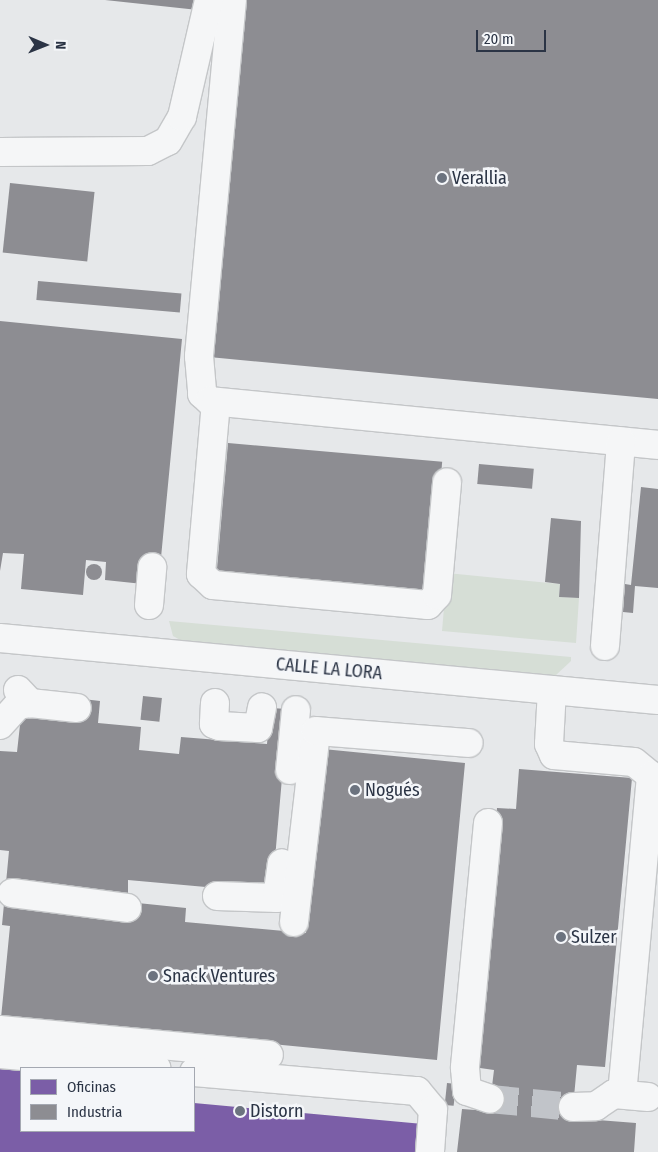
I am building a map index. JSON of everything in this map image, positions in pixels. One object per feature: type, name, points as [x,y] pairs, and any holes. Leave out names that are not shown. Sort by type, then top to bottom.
[{"type":"street","points":[[0,152],[148,151],[168,141],[182,117],[209,0]]},
{"type":"street","points":[[232,0],[198,377],[202,394],[216,402],[658,445]]},
{"type":"street","points":[[216,402],[201,574],[214,585],[428,605],[436,595],[447,482]]},
{"type":"street","points":[[598,645],[615,442]]},
{"type":"street","points":[[148,605],[152,567]]},
{"type":"street","name":"CALLE LA LORA","points":[[0,638],[658,700]]},
{"type":"street","points":[[552,690],[549,744],[554,755],[634,762],[651,776],[649,905],[635,1096],[586,1109],[573,1107]]},
{"type":"street","points":[[0,725],[24,696],[77,708]]},
{"type":"street","points":[[215,702],[213,720],[219,726],[258,728],[262,707]]},
{"type":"street","points":[[217,896],[271,901],[279,894],[296,710]]},
{"type":"street","points":[[294,922],[316,731],[390,728],[468,743]]},
{"type":"street","points":[[488,823],[465,1068],[467,1092],[490,1099]]},
{"type":"street","points":[[6,893],[127,908]]},
{"type":"street","points":[[0,1030],[269,1055]]},
{"type":"street","points":[[0,1054],[145,1067]]},
{"type":"street","points":[[195,1072],[417,1092],[433,1110],[430,1152]]},
{"type":"shaded area","points":[[447,573],[560,584],[559,597],[579,598],[576,643],[442,631]]},
{"type":"shaded area","points":[[169,621],[571,657],[571,661],[555,676],[182,641],[173,636]]},
{"type":"building: Oficinas","name":"Distorn","points":[[0,1068],[20,1070],[20,1132],[195,1132],[195,1103],[423,1124],[421,1152],[0,1152]]},
{"type":"building: Industria","points":[[105,0],[199,0],[198,10]]},
{"type":"building: Industria","name":"Verallia","points":[[242,0],[658,0],[658,399],[209,357]]},
{"type":"building: Industria","points":[[10,183],[95,192],[87,262],[3,253]]},
{"type":"building: Industria","points":[[38,281],[181,294],[180,312],[36,300]]},
{"type":"building: Industria","points":[[0,321],[182,339],[160,568],[143,584],[105,580],[106,562],[86,560],[83,595],[21,589],[24,554],[3,553],[0,571]]},
{"type":"building: Industria","points":[[228,443],[442,462],[431,593],[216,574]]},
{"type":"building: Industria","points":[[479,464],[534,469],[532,489],[477,484]]},
{"type":"building: Industria","points":[[641,487],[658,489],[658,588],[635,586],[633,613],[623,612],[625,584],[631,585]]},
{"type":"building: Industria","points":[[551,518],[581,521],[579,598],[559,597],[560,584],[545,582]]},
{"type":"building: Industria","points":[[91,564],[97,564],[102,569],[100,578],[91,580],[86,575],[86,569]]},
{"type":"building: Industria","points":[[143,696],[162,698],[159,722],[140,720]]},
{"type":"building: Industria","points":[[83,699],[100,701],[98,723],[141,727],[139,750],[179,754],[181,737],[267,744],[270,708],[288,709],[272,893],[128,880],[128,902],[186,908],[185,922],[306,933],[323,749],[465,763],[437,1060],[1,1018],[10,926],[2,925],[9,851],[0,850],[0,751],[17,752],[21,716],[81,722]]},
{"type":"building: Industria","name":"Sulzer","points":[[519,769],[632,778],[605,1067],[577,1065],[572,1118],[636,1123],[634,1152],[457,1152],[462,1109],[489,1111],[494,1070],[473,1067],[497,808],[516,809]]},
{"type":"building: Industria","points":[[447,1083],[456,1084],[454,1106],[445,1105]]},
{"type":"tunnel","points":[[490,1099],[573,1107]]},
{"type":"place","name":"Verallia","points":[[442,178]]},
{"type":"place","name":"Nogués","points":[[355,790]]},
{"type":"place","name":"Sulzer","points":[[561,937]]},
{"type":"place","name":"Snack Ventures","points":[[153,976]]},
{"type":"place","name":"Distorn","points":[[240,1111]]}]
